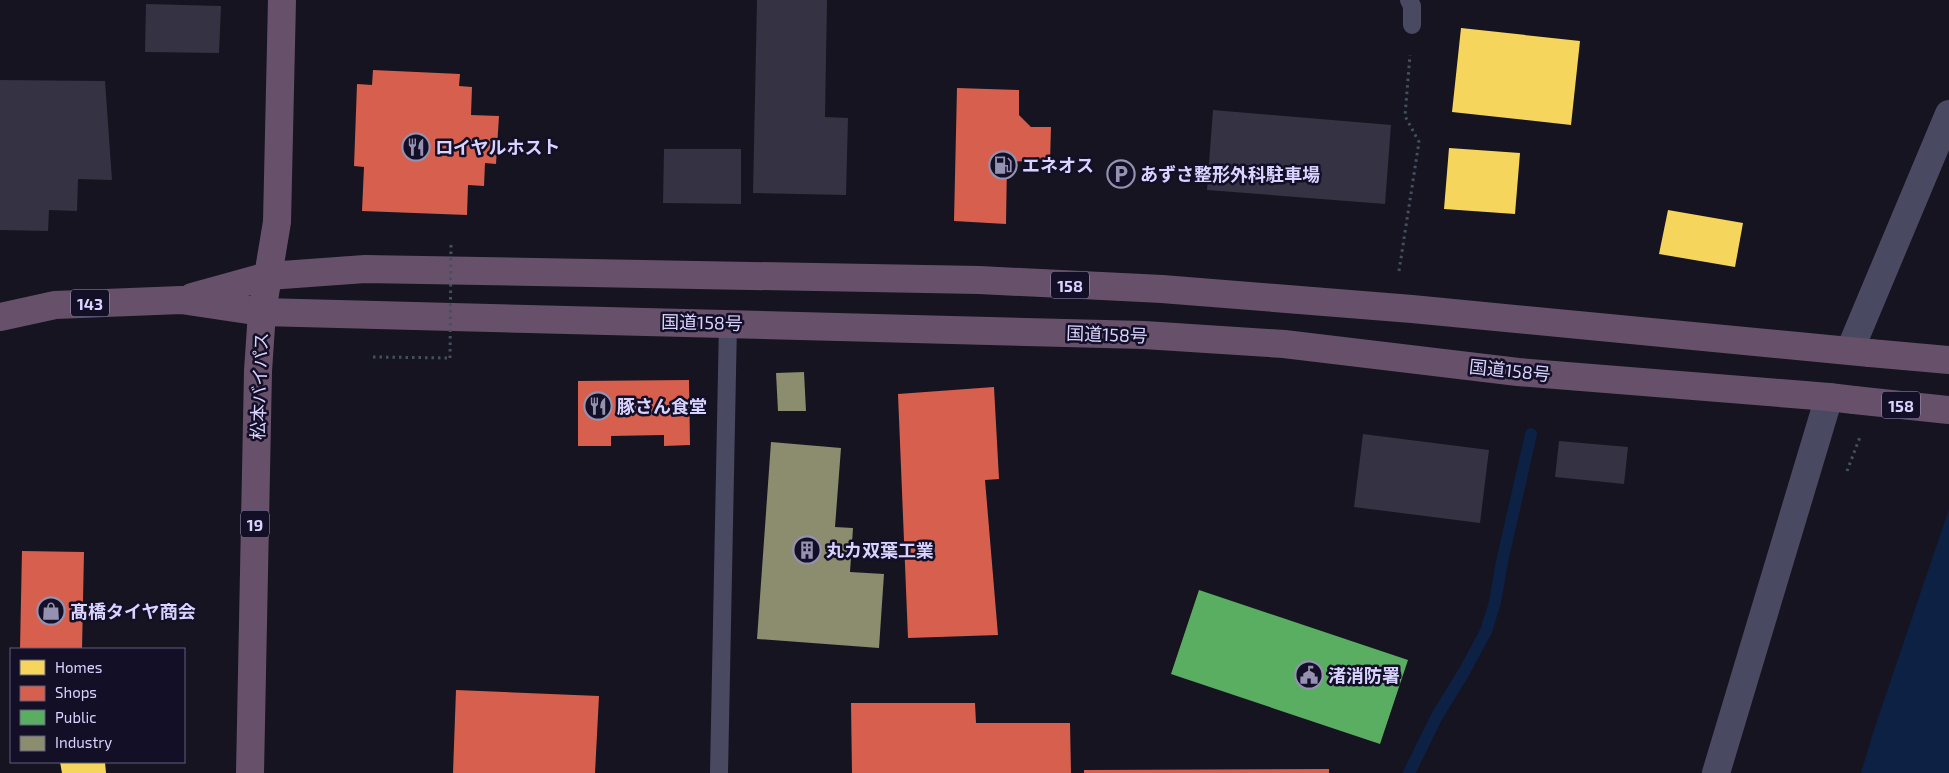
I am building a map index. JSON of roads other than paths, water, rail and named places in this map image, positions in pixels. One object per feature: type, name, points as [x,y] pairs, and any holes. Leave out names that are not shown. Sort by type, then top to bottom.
[{"type":"highway","name":"松本バイパス","points":[[250,773],[258,371],[262,312],[277,222],[282,0]]},
{"type":"highway","name":"158","points":[[268,276],[365,269],[979,280],[1295,298],[1949,360]]},
{"type":"highway","name":"143","points":[[181,300],[268,276]]},
{"type":"highway","name":"143","points":[[0,318],[55,305],[181,300],[262,312]]},
{"type":"highway","name":"国道158号","points":[[262,312],[1163,336],[1284,344],[1518,372],[1949,410]]},
{"type":"street","points":[[1860,352],[1949,114]]},
{"type":"street","points":[[1716,773],[1757,641],[1841,399]]},
{"type":"lane","points":[[1409,0],[1412,6],[1412,24]]},
{"type":"lane","points":[[719,773],[728,323]]},
{"type":"water","points":[[1949,509],[1949,773],[1861,773],[1874,730]]},
{"type":"waterway","points":[[1409,773],[1437,716],[1486,631],[1495,602],[1502,562],[1531,434]]},
{"type":"place","name":"ロイヤルホスト","points":[[416,147]]},
{"type":"place","name":"エネオス","points":[[1003,165]]},
{"type":"place","name":"あずさ整形外科駐車場","points":[[1121,174]]},
{"type":"place","name":"豚さん食堂","points":[[598,406]]},
{"type":"place","name":"丸カ双葉工業","points":[[807,550]]},
{"type":"place","name":"髙橋タイヤ商会","points":[[51,611]]},
{"type":"place","name":"渚消防署","points":[[1309,675]]}]
